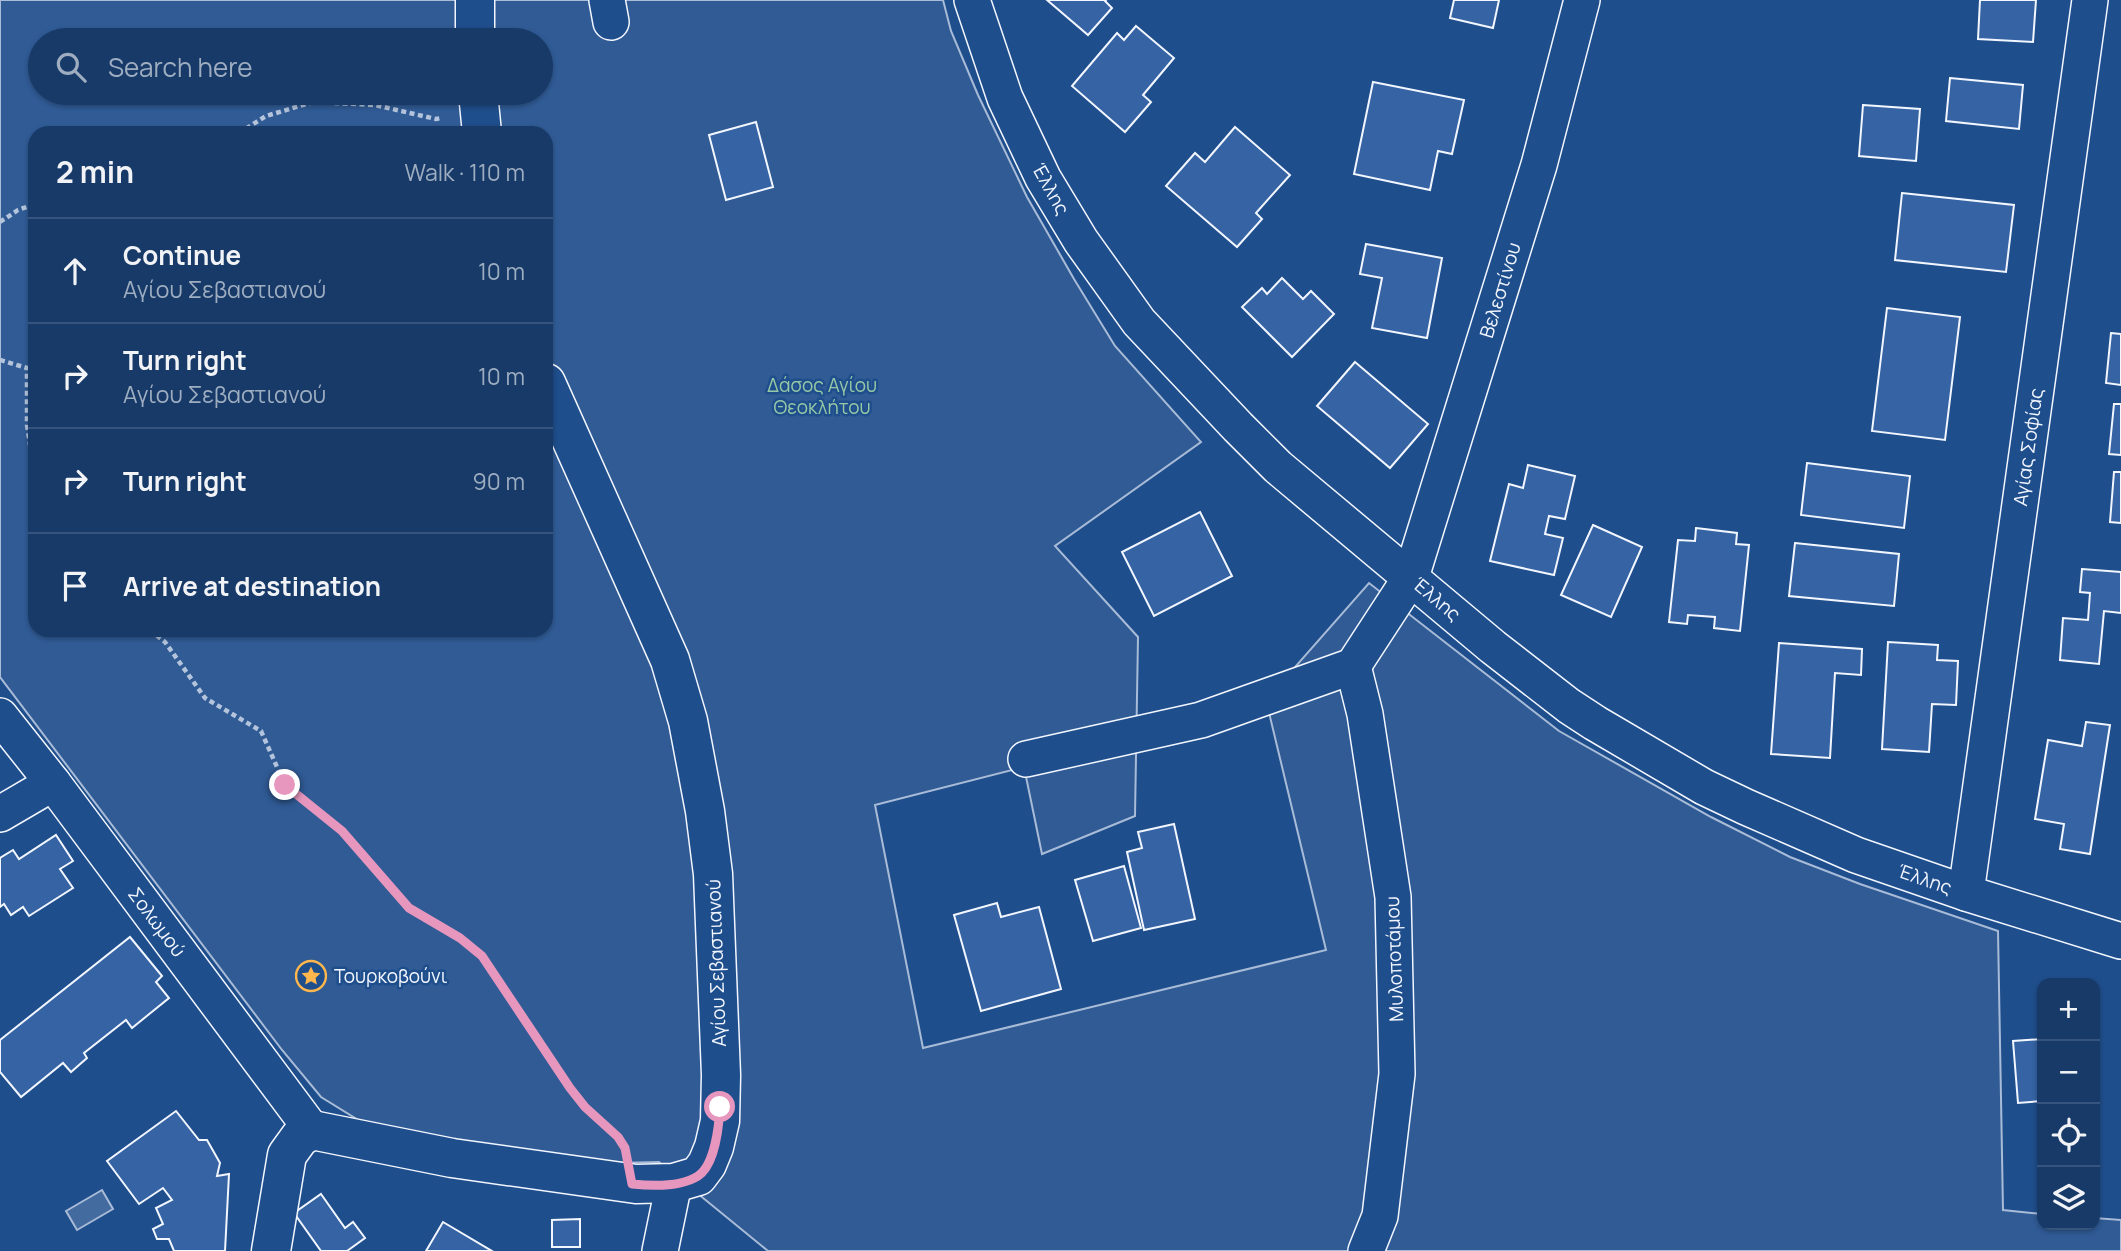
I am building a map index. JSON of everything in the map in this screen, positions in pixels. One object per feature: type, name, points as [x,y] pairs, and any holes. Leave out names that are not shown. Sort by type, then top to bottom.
[{"type":"street","points":[[475,0],[475,28]]},
{"type":"street","name":"Έλλης","points":[[972,0],[1005,98],[1043,178],[1081,241],[1139,322],[1228,418],[1278,467],[1493,647],[1569,706],[1704,787],[1856,855],[1966,893],[2121,941]]},
{"type":"street","name":"Βελεστίνου","points":[[1353,666],[1411,577],[1539,165],[1582,0]]},
{"type":"street","name":"Αγίας Σοφίας","points":[[1966,893],[2090,0]]},
{"type":"street","name":"Αγίου Σεβαστιανού","points":[[312,1130],[452,1158],[632,1184],[674,1183],[690,1179],[702,1173],[710,1158],[720,1121],[716,928],[705,811],[688,721],[670,660],[553,399]]},
{"type":"street","points":[[1027,759],[1200,720],[1353,666]]},
{"type":"street","name":"Μυλοποτάμου","points":[[1353,666],[1365,715],[1394,897],[1397,1074],[1380,1216],[1366,1251]]},
{"type":"street","name":"Σολωμού","points":[[0,716],[312,1130]]},
{"type":"street","points":[[0,814],[53,783]]},
{"type":"street","points":[[271,1251],[287,1155],[300,1137],[312,1130]]},
{"type":"street","points":[[660,1251],[674,1183]]},
{"type":"path","points":[[251,126],[266,117],[304,105]]},
{"type":"path","points":[[376,105],[436,119],[480,112]]},
{"type":"path","points":[[0,222],[28,206]]},
{"type":"path","points":[[0,360],[27,368],[28,432]]},
{"type":"path","points":[[159,637],[205,698],[261,731],[285,785],[342,831],[409,908],[460,938],[482,956],[570,1088],[585,1107],[618,1137],[625,1148],[632,1184]]},
{"type":"shaded area","name":"Δάσος Αγίου Θεοκλήτου","points":[[0,0],[943,0],[951,31],[978,95],[1027,197],[1074,279],[1115,346],[1201,442],[1055,546],[1138,637],[1135,816],[1042,854],[1024,767],[875,805],[923,1048],[1326,950],[1266,700],[1369,583],[1559,731],[1711,817],[1790,857],[1998,931],[2003,1210],[2037,1213],[2037,1230],[2100,1230],[2100,1218],[2121,1220],[2121,1251],[768,1251],[659,1162],[616,1163],[396,1131],[360,1121],[321,1097],[282,1050],[0,677]]},
{"type":"shaded area","points":[[102,1190],[113,1209],[77,1230],[66,1211]]},
{"type":"building","points":[[1047,0],[1106,0],[1112,8],[1088,35]]},
{"type":"building","points":[[1454,0],[1499,0],[1493,28],[1450,18]]},
{"type":"building","points":[[1980,0],[2036,0],[2033,42],[1978,39]]},
{"type":"building","points":[[1136,26],[1174,58],[1143,95],[1151,102],[1125,132],[1072,86],[1117,33],[1124,40]]},
{"type":"building","points":[[1950,78],[2023,85],[2019,129],[1946,121]]},
{"type":"building","points":[[1373,82],[1464,100],[1452,154],[1438,151],[1430,190],[1354,174]]},
{"type":"building","points":[[1863,105],[1920,109],[1916,161],[1859,156]]},
{"type":"building","points":[[756,122],[773,187],[726,200],[709,135]]},
{"type":"building","points":[[1235,127],[1290,175],[1256,213],[1262,219],[1237,247],[1166,186],[1195,153],[1205,162]]},
{"type":"building","points":[[1902,193],[2014,205],[2006,272],[1895,260]]},
{"type":"building","points":[[1366,244],[1442,258],[1427,338],[1372,328],[1382,278],[1360,274]]},
{"type":"building","points":[[1282,278],[1303,299],[1311,291],[1334,314],[1292,357],[1242,307],[1262,288],[1267,294]]},
{"type":"building","points":[[1887,308],[1960,317],[1945,440],[1872,431]]},
{"type":"building","points":[[2111,333],[2121,334],[2121,385],[2106,383]]},
{"type":"building","points":[[1355,362],[1428,424],[1390,468],[1317,406]]},
{"type":"building","points":[[2114,404],[2121,404],[2121,455],[2109,454]]},
{"type":"building","points":[[1807,463],[1910,476],[1904,528],[1801,515]]},
{"type":"building","points":[[1528,465],[1575,476],[1565,519],[1549,516],[1545,534],[1563,538],[1554,575],[1490,561],[1509,484],[1523,488]]},
{"type":"building","points":[[2114,472],[2121,472],[2121,523],[2110,522]]},
{"type":"building","points":[[1200,512],[1232,576],[1154,616],[1122,552]]},
{"type":"building","points":[[1593,525],[1642,547],[1611,617],[1561,595]]},
{"type":"building","points":[[1696,528],[1737,533],[1736,544],[1749,545],[1740,631],[1714,628],[1715,617],[1688,615],[1687,624],[1669,622],[1678,540],[1695,541]]},
{"type":"building","points":[[1795,543],[1899,554],[1894,606],[1789,596]]},
{"type":"building","points":[[2082,569],[2121,572],[2121,613],[2104,611],[2099,664],[2060,660],[2063,618],[2088,620],[2090,593],[2080,592]]},
{"type":"building","points":[[1888,642],[1938,645],[1937,660],[1958,661],[1956,705],[1932,704],[1929,752],[1882,749]]},
{"type":"building","points":[[1779,643],[1862,649],[1861,675],[1835,673],[1830,758],[1771,754]]},
{"type":"building","points":[[2086,722],[2110,725],[2090,854],[2060,849],[2064,824],[2035,819],[2048,740],[2082,746]]},
{"type":"building","points":[[1174,824],[1195,919],[1144,930],[1127,852],[1142,848],[1138,832]]},
{"type":"building","points":[[56,835],[73,861],[60,869],[73,888],[29,916],[23,907],[11,915],[4,904],[0,907],[0,858],[13,850],[19,859]]},
{"type":"building","points":[[1124,866],[1141,928],[1093,941],[1075,880]]},
{"type":"building","points":[[997,903],[1001,917],[1039,907],[1061,989],[981,1011],[954,915]]},
{"type":"building","points":[[130,937],[162,976],[156,982],[169,998],[132,1028],[126,1020],[84,1053],[87,1058],[71,1072],[63,1063],[21,1097],[0,1072],[0,1040]]},
{"type":"building","points":[[2037,1039],[2037,1101],[2018,1103],[2013,1041]]},
{"type":"building","points":[[176,1111],[199,1140],[207,1140],[220,1163],[217,1176],[229,1174],[225,1251],[174,1251],[169,1239],[157,1239],[153,1229],[163,1224],[156,1208],[172,1200],[163,1188],[139,1204],[107,1161]]},
{"type":"building","points":[[321,1194],[345,1228],[353,1222],[365,1238],[347,1251],[321,1251],[294,1213]]},
{"type":"building","points":[[580,1219],[580,1247],[552,1247],[552,1220]]},
{"type":"building","points":[[443,1222],[492,1251],[426,1251]]},
{"type":"place","name":"Τουρκοβούνι","points":[[311,976]]},
{"type":"route","points":[[285,785],[342,831],[409,908],[460,938],[482,956],[570,1088],[585,1107],[618,1137],[625,1148],[632,1184],[682,1182],[702,1173],[714,1147],[720,1107]]}]
